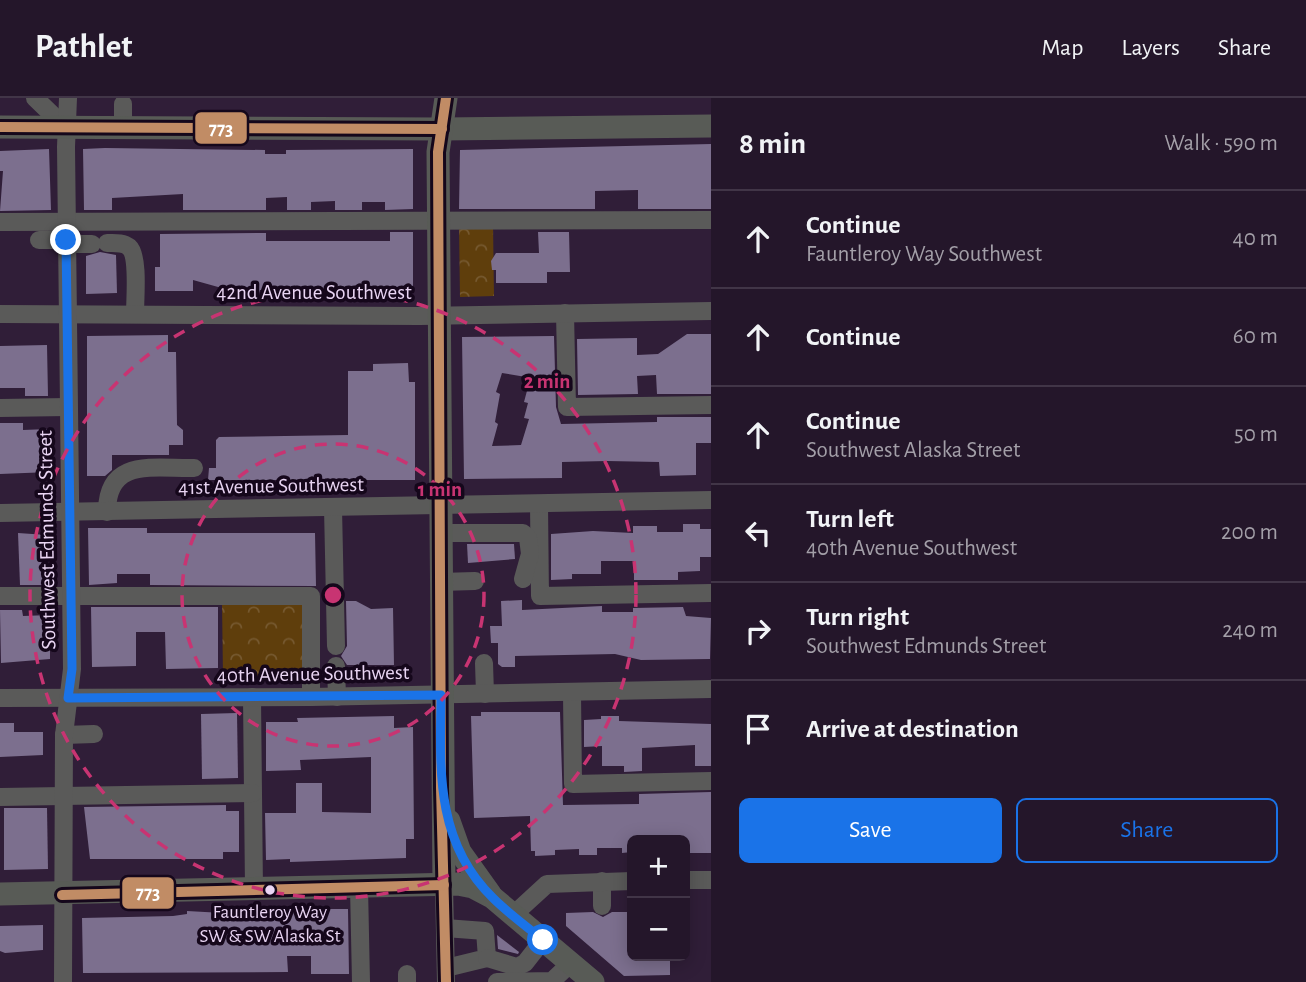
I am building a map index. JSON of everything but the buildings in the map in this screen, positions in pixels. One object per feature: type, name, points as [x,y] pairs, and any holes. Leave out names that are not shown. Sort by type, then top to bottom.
[{"type":"main road","points":[[444,885],[441,788],[438,152],[446,98]]},
{"type":"main road","points":[[0,127],[442,129],[711,126]]},
{"type":"main road","points":[[441,788],[460,852],[503,906]]},
{"type":"main road","points":[[0,894],[62,895],[444,885],[473,887],[503,906],[593,982]]},
{"type":"street","points":[[35,98],[65,128]]},
{"type":"street","name":"Southwest Edmunds Street","points":[[63,982],[64,735],[72,669],[65,128],[68,98]]},
{"type":"street","points":[[123,128],[124,104]]},
{"type":"street","points":[[0,222],[439,223],[711,220]]},
{"type":"street","points":[[39,240],[121,243],[130,247],[135,256],[135,314]]},
{"type":"street","name":"42nd Avenue Southwest","points":[[0,314],[565,313],[595,304],[674,303],[711,311]]},
{"type":"street","points":[[565,313],[567,407],[711,405]]},
{"type":"street","points":[[0,408],[68,407]]},
{"type":"street","points":[[107,512],[107,496],[112,483],[122,473],[194,468]]},
{"type":"street","name":"41st Avenue Southwest","points":[[0,513],[333,508],[365,515],[401,515],[440,506],[711,500]]},
{"type":"street","points":[[539,505],[540,596],[711,593]]},
{"type":"street","points":[[333,508],[336,646]]},
{"type":"street","points":[[440,533],[523,533],[528,538],[530,554],[523,579]]},
{"type":"street","points":[[440,582],[475,581]]},
{"type":"street","points":[[0,596],[311,596],[311,697]]},
{"type":"street","points":[[484,663],[485,694]]},
{"type":"street","points":[[336,666],[337,697]]},
{"type":"street","points":[[403,677],[403,696]]},
{"type":"street","name":"40th Avenue Southwest","points":[[0,698],[337,697],[711,689]]},
{"type":"street","points":[[572,693],[573,784],[711,781]]},
{"type":"street","points":[[252,697],[254,890]]},
{"type":"street","points":[[64,735],[94,734]]},
{"type":"street","points":[[0,797],[253,793]]},
{"type":"street","points":[[690,880],[711,880]]},
{"type":"street","points":[[602,881],[602,906]]},
{"type":"street","points":[[486,958],[485,931],[503,906],[547,884],[627,881]]},
{"type":"street","points":[[444,885],[446,975],[486,958],[517,967],[525,963],[543,940]]},
{"type":"street","points":[[359,887],[360,982]]},
{"type":"street","points":[[445,928],[485,931]]},
{"type":"street","points":[[497,982],[552,981],[571,963]]},
{"type":"green space","points":[[459,224],[493,224],[494,296],[460,297]]},
{"type":"green space","points":[[307,600],[308,675],[223,676],[222,602]]},
{"type":"transit line","name":"773","points":[[446,98],[438,152],[441,788],[446,982]]},
{"type":"transit line","name":"773","points":[[0,127],[442,129]]},
{"type":"transit line","name":"773","points":[[62,895],[444,885]]},
{"type":"place","name":"Fauntleroy Way SW & SW Alaska St","points":[[270,890]]},
{"type":"route","points":[[66,240],[72,669],[68,698],[441,695],[441,788],[444,806],[460,852],[468,867],[492,897],[543,940]]}]
